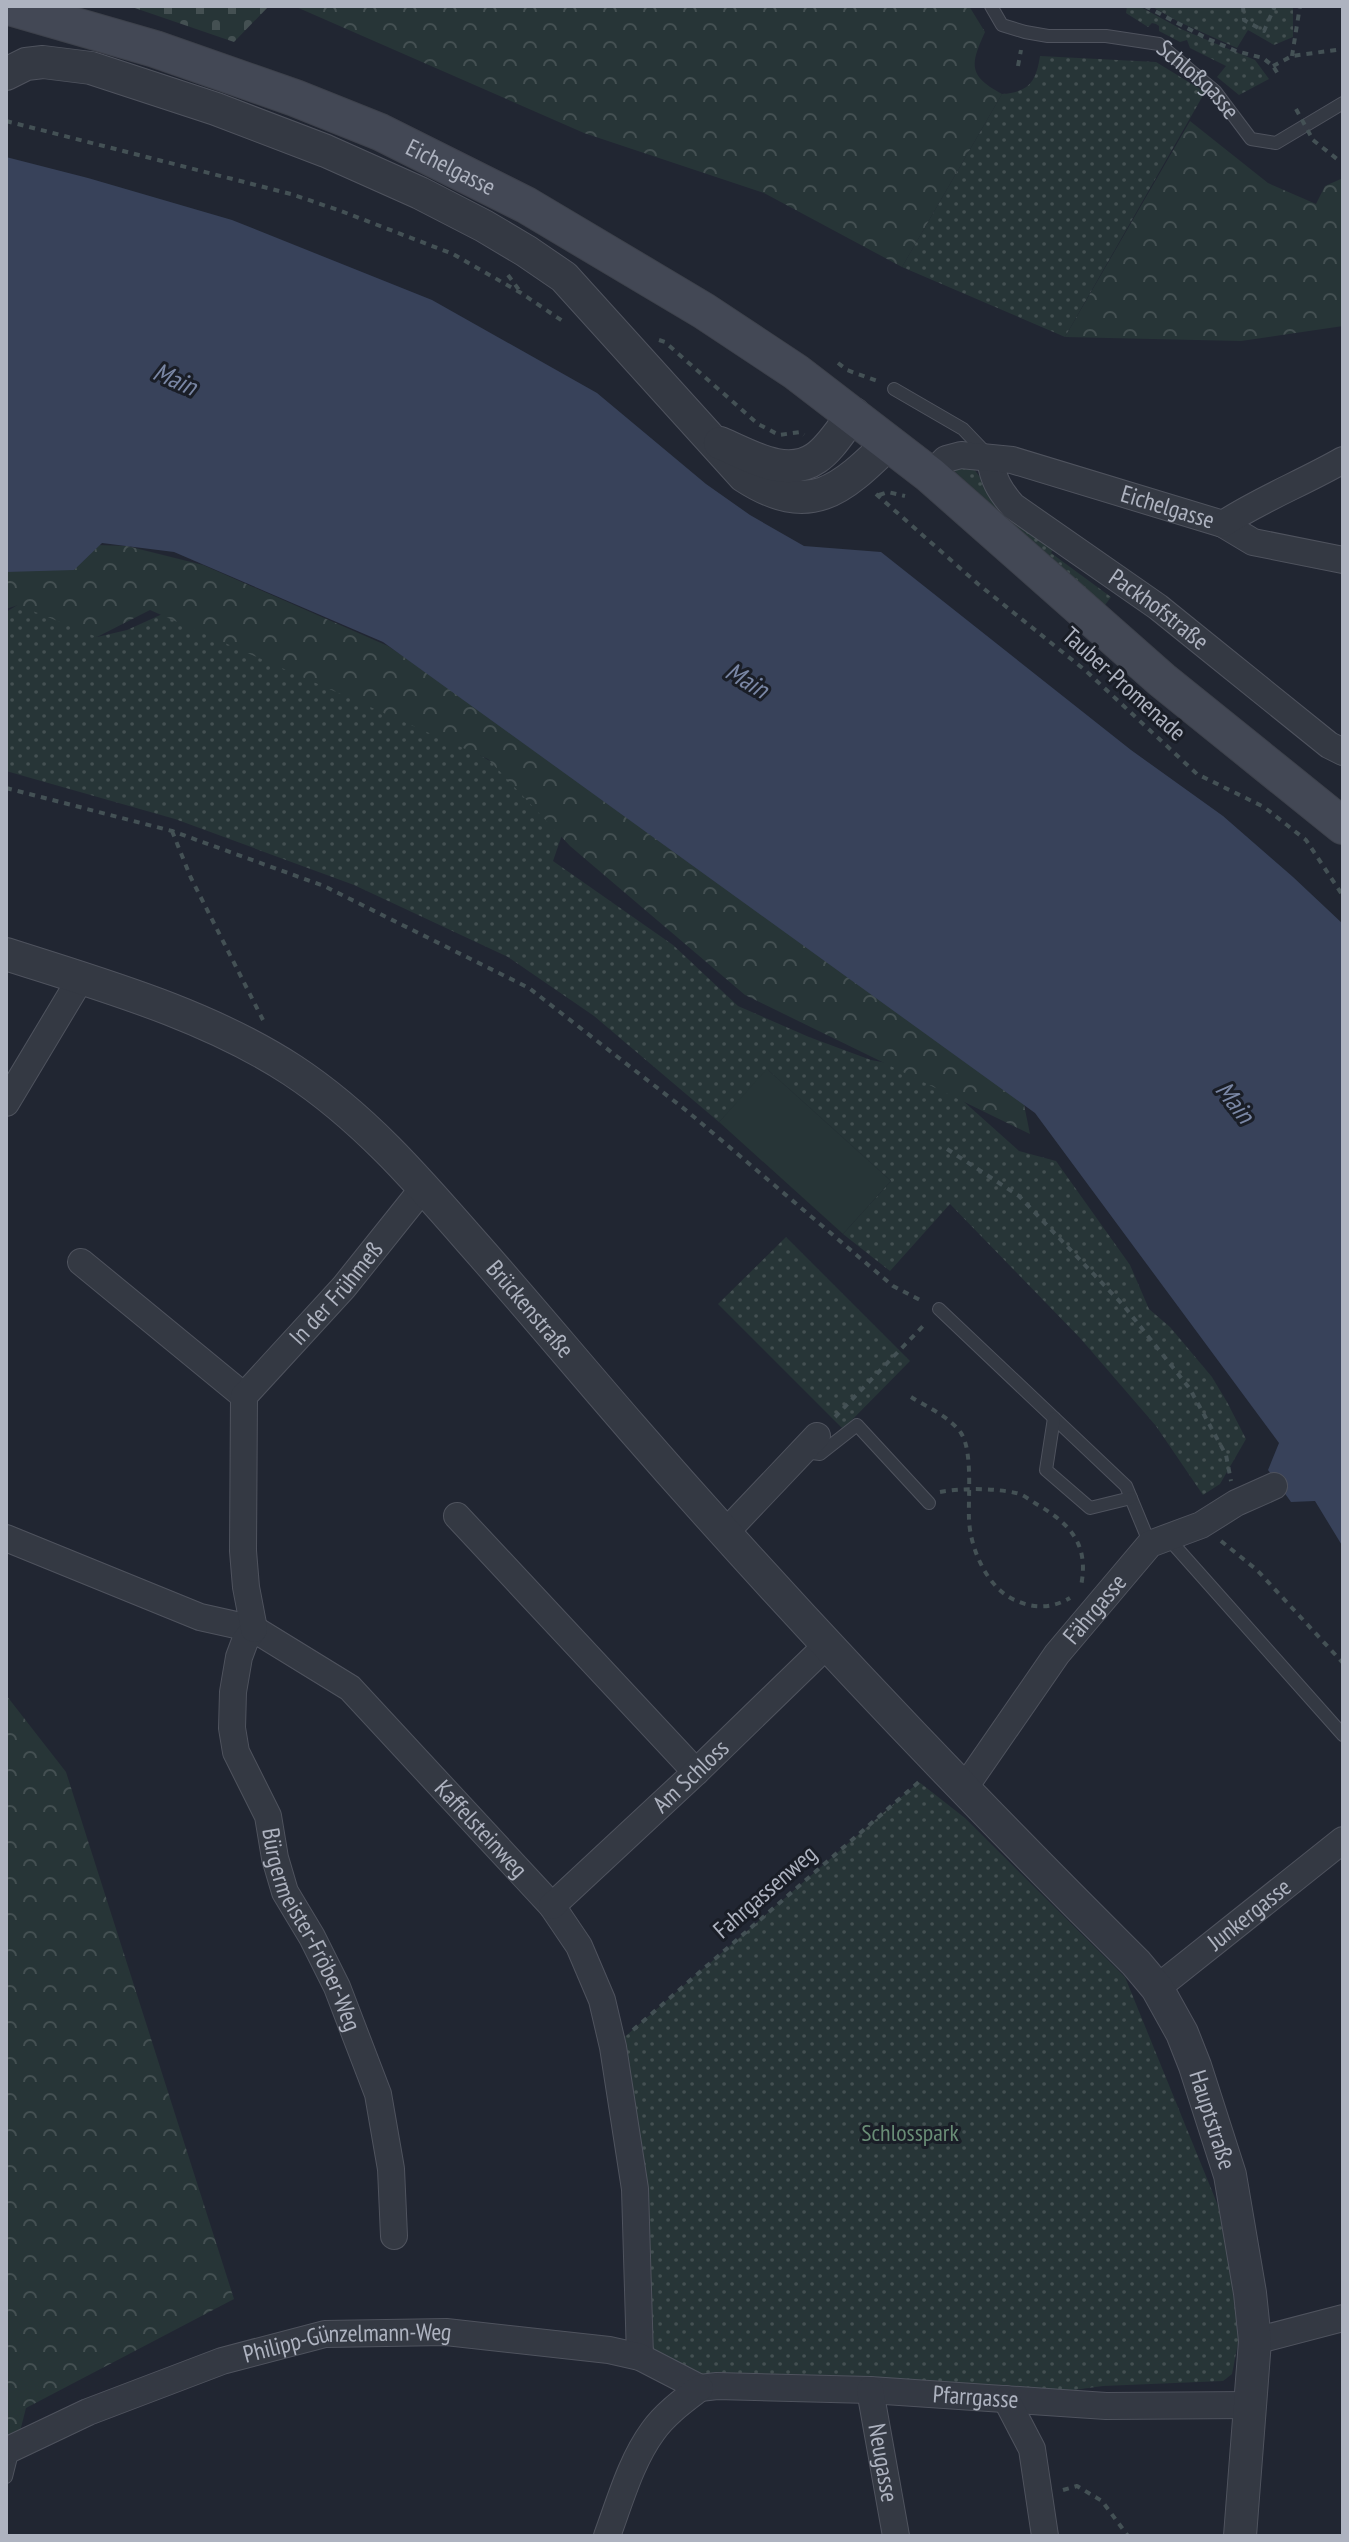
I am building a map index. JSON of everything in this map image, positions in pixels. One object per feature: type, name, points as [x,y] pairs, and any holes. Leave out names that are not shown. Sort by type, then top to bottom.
[{"type":"main road","name":"Eichelgasse","points":[[6,6],[155,49],[295,98],[392,138],[526,205],[745,336],[854,414],[930,475],[1162,680],[1343,826]]},
{"type":"street","points":[[6,74],[26,64],[43,62],[91,68],[216,109],[326,151],[420,193],[526,251],[564,277],[744,476],[761,487],[800,497],[825,493],[844,484],[889,443]]},
{"type":"street","points":[[713,440],[778,466],[793,467],[818,457],[854,414]]},
{"type":"street","name":"Eichelgasse","points":[[930,475],[946,459],[961,455],[1012,460],[1223,524],[1253,542],[1343,560]]},
{"type":"street","name":"Packhofstraße","points":[[990,459],[999,491],[1013,506],[1137,592],[1329,745],[1343,752]]},
{"type":"street","points":[[1223,524],[1259,501],[1306,482],[1343,460]]},
{"type":"street","name":"Brückenstraße","points":[[6,954],[81,978],[194,1020],[238,1040],[291,1069],[355,1118],[424,1187],[725,1533],[963,1790]]},
{"type":"street","points":[[6,1103],[81,978]]},
{"type":"street","name":"In der Frühmeß","points":[[244,1396],[344,1287],[424,1187]]},
{"type":"street","points":[[81,1262],[244,1396],[243,1551],[254,1629]]},
{"type":"street","points":[[725,1533],[809,1444]]},
{"type":"street","points":[[1158,1540],[1201,1525],[1236,1503],[1274,1486]]},
{"type":"street","points":[[457,1516],[696,1772]]},
{"type":"street","name":"Kaffelsteinweg","points":[[6,1538],[200,1617],[254,1629],[350,1688],[552,1906],[579,1946],[602,2000],[613,2047],[635,2189],[640,2357]]},
{"type":"street","name":"Fährgasse","points":[[963,1790],[1057,1654],[1158,1540]]},
{"type":"street","name":"Bürgermeister-Fröber-Weg","points":[[254,1629],[239,1657],[233,1692],[232,1728],[236,1752],[268,1816],[285,1892],[337,1987],[378,2094],[391,2169],[394,2236]]},
{"type":"street","name":"Am Schloss","points":[[552,1906],[827,1645]]},
{"type":"street","name":"Hauptstraße","points":[[963,1790],[1136,1963],[1169,2006],[1195,2066],[1230,2175],[1255,2341],[1240,2536]]},
{"type":"street","name":"Junkergasse","points":[[1157,1988],[1343,1840]]},
{"type":"street","points":[[1255,2341],[1343,2318]]},
{"type":"street","name":"Philipp-Günzelmann-Weg","points":[[9,2450],[88,2412],[222,2361],[325,2334],[446,2332],[609,2350],[640,2357],[700,2388]]},
{"type":"street","points":[[607,2536],[640,2453],[653,2430],[700,2388]]},
{"type":"street","name":"Pfarrgasse","points":[[700,2388],[870,2390],[1106,2406],[1250,2405]]},
{"type":"street","name":"Neugasse","points":[[870,2390],[896,2536]]},
{"type":"street","points":[[1006,2399],[1032,2449],[1045,2536]]},
{"type":"lane","name":"Schloßgasse","points":[[991,6],[1002,25],[1025,32],[1048,36],[1106,36],[1159,44],[1215,91],[1251,139],[1276,143],[1343,103]]},
{"type":"lane","points":[[894,389],[963,429],[990,459]]},
{"type":"lane","points":[[939,1309],[1126,1486],[1158,1540],[1343,1735]]},
{"type":"lane","points":[[1054,1418],[1046,1470],[1090,1508],[1131,1498]]},
{"type":"lane","points":[[809,1444],[820,1454],[857,1425],[925,1499]]},
{"type":"lane","points":[[6,2477],[9,2450]]},
{"type":"path","points":[[1145,6],[1186,29],[1236,51],[1263,58],[1278,74]]},
{"type":"path","points":[[1243,6],[1244,20],[1264,31],[1275,6]]},
{"type":"path","points":[[1292,56],[1300,6]]},
{"type":"path","points":[[1273,66],[1292,56],[1343,49]]},
{"type":"path","points":[[1296,109],[1313,140],[1337,159],[1343,159]]},
{"type":"path","points":[[6,121],[291,194],[341,211],[453,254],[521,293],[570,326]]},
{"type":"path","points":[[625,345],[653,338],[665,342],[758,424],[779,435],[800,432]]},
{"type":"path","points":[[847,370],[866,375],[894,389]]},
{"type":"path","name":"Tauber-Promenade","points":[[878,496],[978,584],[1086,671],[1197,774],[1264,807],[1306,840],[1343,896]]},
{"type":"path","points":[[6,788],[172,831],[324,886],[529,988],[687,1111],[893,1286],[939,1309],[809,1444]]},
{"type":"path","points":[[172,831],[191,878],[261,1016]]},
{"type":"path","points":[[947,1149],[1019,1196],[1124,1306],[1190,1389],[1226,1455],[1236,1503]]},
{"type":"path","points":[[911,1397],[941,1415],[962,1434],[971,1490],[969,1521],[977,1553],[992,1583],[1011,1599],[1030,1606],[1058,1605],[1080,1592],[1085,1565],[1078,1541],[1054,1514],[1018,1493],[971,1490],[957,1489],[925,1499]]},
{"type":"path","points":[[1201,1525],[1257,1570],[1343,1663]]},
{"type":"path","name":"Fahrgassenweg","points":[[613,2047],[940,1764]]},
{"type":"path","points":[[1041,2497],[1077,2486],[1102,2501],[1128,2536]]},
{"type":"green space","points":[[129,6],[269,6],[234,42]]},
{"type":"green space","points":[[294,6],[969,6],[985,32],[975,69],[983,81],[1002,94],[902,267],[764,193],[584,133]]},
{"type":"green space","points":[[1127,6],[1139,6],[1181,29],[1255,60],[1269,79],[1239,95],[1217,77],[1226,66],[1190,48],[1187,40],[1180,42],[1159,31],[1156,24],[1148,27],[1126,13]]},
{"type":"green space","points":[[1151,6],[1293,6],[1293,37],[1274,45],[1248,30],[1237,48]]},
{"type":"green space","points":[[1040,56],[1156,62],[1205,92],[1065,337],[902,267],[1002,94],[1019,91],[1030,84]]},
{"type":"green space","points":[[1190,121],[1268,183],[1316,204],[1325,186],[1343,178],[1343,326],[1241,341],[1065,337]]},
{"type":"green space","points":[[971,465],[993,495],[1054,547],[1051,553],[1111,597],[1105,605],[953,470]]},
{"type":"green space","points":[[6,542],[127,546],[203,565],[388,646],[877,977],[1020,1085],[1030,1134],[745,995],[570,846],[488,759],[150,610],[97,637],[18,605],[6,609]]},
{"type":"green space","points":[[29,598],[72,617],[97,637],[127,630],[178,607],[257,621],[538,790],[563,832],[553,861],[673,945],[738,1006],[871,1060],[909,1067],[952,1091],[1019,1151],[1056,1161],[1130,1265],[1149,1309],[1170,1327],[1212,1377],[1246,1439],[1220,1484],[1203,1495],[1156,1426],[1080,1338],[950,1204],[890,1271],[843,1234],[891,1181],[768,1070],[719,1122],[594,1016],[508,957],[354,885],[175,819],[6,771],[6,612]]},
{"type":"green space","points":[[767,1069],[891,1181],[843,1234],[719,1122]]},
{"type":"green space","points":[[786,1237],[910,1361],[843,1429],[718,1304]]},
{"type":"green space","points":[[6,1695],[66,1772],[234,2299],[26,2408],[6,2486]]},
{"type":"green space","name":"Schlosspark","points":[[919,1782],[965,1818],[1125,1977],[1221,2213],[1239,2338],[1232,2374],[1223,2381],[1103,2386],[1006,2399],[717,2386],[640,2357],[613,2047]]},
{"type":"water","name":"Main","points":[[6,157],[232,220],[432,300],[597,393],[706,484],[750,515],[804,546],[881,552],[1131,750],[1223,816],[1343,924],[1343,1547],[1315,1501],[1291,1502],[1268,1470],[1279,1443],[1035,1113],[383,642],[174,552],[102,543],[74,570],[6,572]]}]
